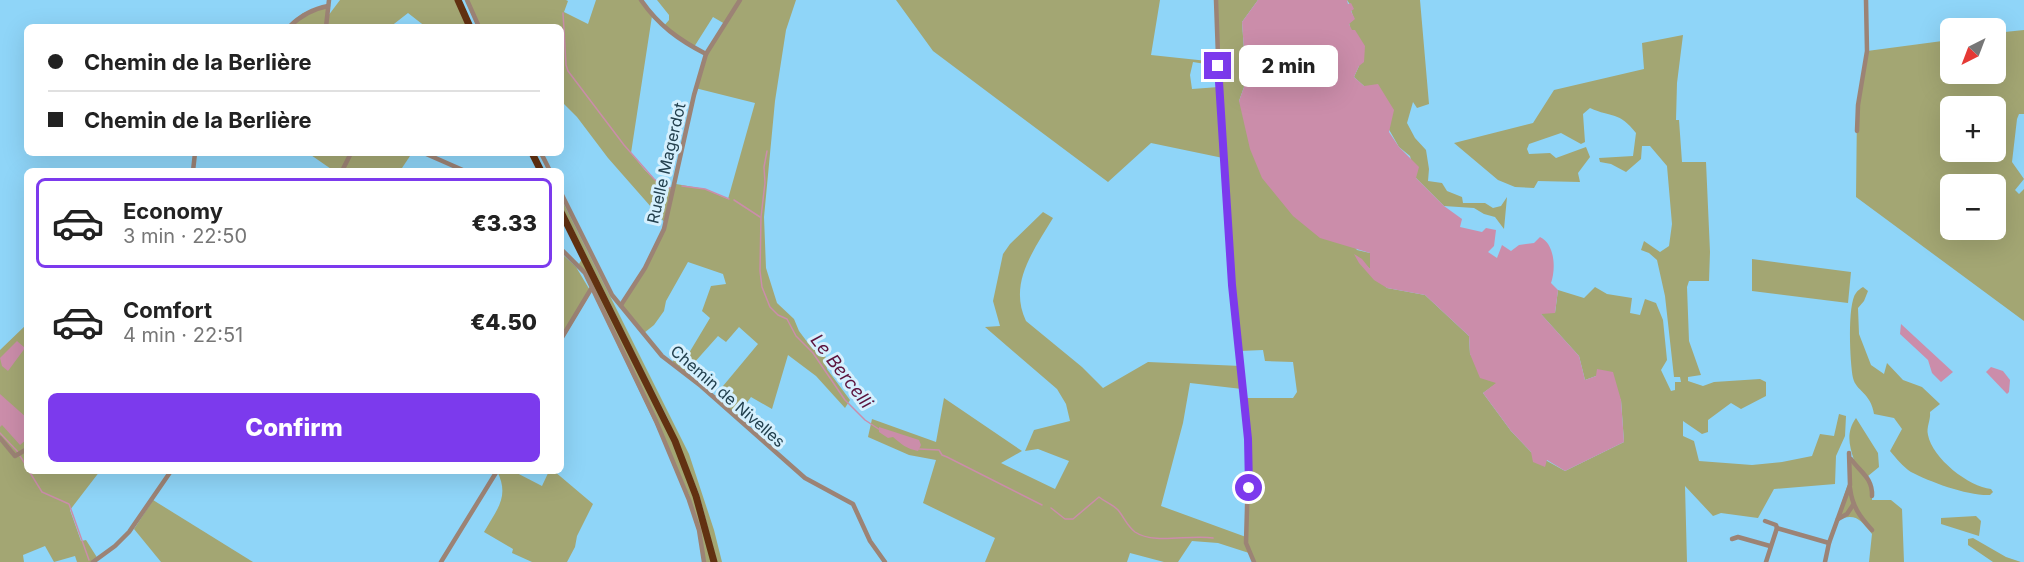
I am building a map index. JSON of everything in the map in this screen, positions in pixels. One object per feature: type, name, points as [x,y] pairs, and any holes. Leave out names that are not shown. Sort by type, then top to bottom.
[{"type":"highway","points":[[458,0],[469,24]]},
{"type":"highway","points":[[564,218],[675,441],[699,507],[714,562]]},
{"type":"street","points":[[467,0],[478,24]]},
{"type":"street","points":[[641,0],[656,20],[668,31],[706,54]]},
{"type":"street","name":"Ruelle Magerdot","points":[[621,305],[645,268],[664,229],[696,84],[706,54],[740,0]]},
{"type":"street","points":[[1216,0],[1220,119],[1232,285],[1248,439],[1246,543],[1254,562]]},
{"type":"street","points":[[1857,131],[1858,105],[1867,51],[1866,0]]},
{"type":"street","points":[[293,24],[309,12],[329,3]]},
{"type":"street","points":[[326,24],[329,3]]},
{"type":"street","points":[[431,156],[458,168]]},
{"type":"street","name":"Chemin de Nivelles","points":[[564,199],[612,295],[667,361],[691,378],[805,478],[853,504],[870,541],[885,562]]},
{"type":"street","points":[[564,252],[581,268],[644,394],[679,472],[699,530],[704,562]]},
{"type":"street","points":[[564,334],[591,289]]},
{"type":"street","points":[[0,438],[14,455],[20,455],[24,452]]},
{"type":"street","points":[[1872,496],[1869,478],[1856,466],[1849,453],[1853,505],[1872,530]]},
{"type":"street","points":[[1849,468],[1856,466]]},
{"type":"street","points":[[93,562],[129,532],[169,474]]},
{"type":"street","points":[[441,562],[494,474]]},
{"type":"street","points":[[1825,562],[1828,543],[1850,485]]},
{"type":"street","points":[[1835,523],[1853,505]]},
{"type":"street","points":[[1846,514],[1860,516]]},
{"type":"street","points":[[1765,521],[1776,525],[1777,528],[1828,543]]},
{"type":"street","points":[[1766,562],[1777,528]]},
{"type":"street","points":[[1732,538],[1738,537],[1770,546]]},
{"type":"green space","points":[[340,0],[455,0],[466,24],[422,24],[408,13],[394,24],[290,24],[303,13],[328,6],[328,16]]},
{"type":"green space","points":[[467,0],[566,0],[568,1],[564,12],[588,24],[596,0],[641,0],[652,16],[631,153],[650,175],[667,186],[674,188],[676,184],[705,189],[728,199],[755,103],[695,88],[704,59],[725,24],[713,17],[694,47],[663,27],[669,20],[669,15],[657,0],[796,0],[786,30],[775,101],[764,217],[766,268],[777,303],[794,319],[808,343],[825,354],[827,369],[850,400],[845,408],[816,376],[788,355],[772,409],[751,397],[736,418],[713,398],[758,344],[739,327],[726,342],[718,336],[685,373],[672,365],[674,358],[683,349],[689,353],[710,318],[702,311],[711,286],[726,284],[723,274],[688,262],[666,301],[664,311],[654,325],[644,333],[621,305],[638,281],[666,224],[564,104],[564,24],[478,24]]},
{"type":"green space","points":[[896,0],[1160,0],[1151,55],[1217,62],[1216,0],[1258,0],[1242,22],[1244,50],[1240,72],[1244,87],[1239,101],[1357,250],[1370,253],[1370,269],[1355,255],[1387,288],[1425,295],[1469,336],[1470,354],[1497,383],[1483,393],[1511,431],[1531,452],[1565,471],[1624,442],[1621,400],[1596,376],[1585,380],[1579,356],[1540,313],[1555,313],[1558,290],[1584,298],[1595,287],[1607,294],[1632,298],[1630,313],[1640,315],[1645,299],[1656,303],[1663,320],[1667,360],[1661,370],[1671,391],[1675,390],[1675,382],[1681,382],[1680,377],[1674,377],[1665,296],[1657,260],[1641,250],[1644,241],[1660,252],[1669,246],[1672,224],[1667,166],[1650,146],[1642,146],[1641,159],[1626,172],[1611,164],[1600,162],[1599,158],[1633,156],[1636,133],[1620,118],[1590,108],[1583,114],[1585,142],[1581,144],[1561,133],[1529,144],[1527,149],[1529,154],[1550,153],[1556,158],[1586,147],[1590,157],[1578,173],[1580,182],[1538,181],[1534,188],[1515,187],[1498,180],[1454,143],[1533,123],[1554,90],[1644,69],[1642,43],[1683,35],[1677,83],[1676,120],[1679,120],[1682,162],[1706,162],[1710,252],[1709,281],[1689,281],[1687,287],[1689,341],[1701,375],[1688,377],[1688,381],[1703,386],[1714,382],[1760,379],[1766,382],[1766,396],[1741,409],[1731,403],[1708,420],[1708,432],[1702,434],[1683,421],[1683,436],[1694,441],[1699,461],[1752,465],[1782,462],[1812,456],[1820,434],[1834,436],[1839,414],[1846,416],[1845,436],[1836,456],[1835,484],[1774,489],[1758,518],[1721,513],[1713,516],[1685,486],[1687,562],[1254,562],[1249,553],[1218,543],[1192,541],[1178,562],[1164,562],[1130,553],[1127,562],[985,562],[995,538],[923,503],[936,460],[909,455],[868,437],[872,419],[936,442],[944,398],[1022,451],[1001,463],[1055,489],[1069,461],[1038,449],[1025,451],[1034,430],[1070,421],[1066,404],[1057,389],[985,327],[1000,326],[993,301],[1003,254],[1010,244],[1043,212],[1053,218],[1026,267],[1020,293],[1021,307],[1026,321],[1082,367],[1103,388],[1148,362],[1241,366],[1242,389],[1190,383],[1183,423],[1161,506],[1246,537],[1249,439],[1243,398],[1293,398],[1297,392],[1293,362],[1265,361],[1263,350],[1240,351],[1231,285],[1223,158],[1151,143],[1108,182],[933,51]],"holes":[[[1193,62],[1218,66],[1219,87],[1192,89],[1190,75]]]},
{"type":"green space","points":[[1347,0],[1420,0],[1429,104],[1417,108],[1413,102],[1407,123],[1415,138],[1426,150],[1428,181],[1442,183],[1447,191],[1462,197],[1463,203],[1485,203],[1493,208],[1501,206],[1507,197],[1504,229],[1495,217],[1474,208],[1444,206],[1416,178],[1410,156],[1399,147],[1364,86],[1354,77],[1359,66],[1349,23],[1354,19],[1351,10],[1353,9]]},
{"type":"green space","points":[[2024,30],[2024,114],[2019,114],[2017,119],[2012,162],[2024,179],[2015,190],[2019,194],[2024,189],[2024,321],[1856,197],[1857,110],[1867,51],[1940,41],[1940,84],[2006,84],[2006,32]]},
{"type":"green space","points":[[312,156],[410,156],[402,168],[330,168]]},
{"type":"green space","points":[[564,204],[689,454],[722,562],[717,562],[699,494],[669,421],[564,211]]},
{"type":"green space","points":[[564,256],[576,267],[591,292],[566,334],[564,333]]},
{"type":"green space","points":[[582,259],[670,435],[690,486],[711,562],[706,562],[689,495],[579,264]]},
{"type":"green space","points":[[1752,259],[1851,272],[1848,303],[1752,291]]},
{"type":"green space","points":[[1863,287],[1868,291],[1858,308],[1859,334],[1871,365],[1884,374],[1887,363],[1903,380],[1922,387],[1940,404],[1930,412],[1928,432],[1931,444],[1936,453],[1953,470],[1972,483],[1991,489],[1993,492],[1990,495],[1960,491],[1919,476],[1905,468],[1890,451],[1902,429],[1894,418],[1874,414],[1870,401],[1853,378],[1850,347],[1851,309],[1856,293]]},
{"type":"green space","points":[[24,327],[24,474],[98,474],[70,510],[81,541],[86,540],[98,559],[94,562],[77,562],[75,556],[54,562],[45,546],[23,555],[24,562],[0,562],[0,350]]},
{"type":"green space","points":[[1856,418],[1878,453],[1879,467],[1868,476],[1872,489],[1872,500],[1891,500],[1902,509],[1904,562],[1869,562],[1872,534],[1857,518],[1848,517],[1836,520],[1848,484],[1848,457],[1854,460],[1849,439]]},
{"type":"green space","points":[[498,474],[519,474],[542,486],[548,474],[558,474],[593,504],[567,562],[532,562],[512,553],[513,549],[484,532],[500,503],[501,480]]},
{"type":"green space","points":[[153,500],[253,562],[161,562],[134,529]]},
{"type":"green space","points":[[1976,516],[1981,521],[1979,536],[1941,524],[1941,518]]},
{"type":"green space","points":[[1973,538],[2006,557],[2021,562],[1993,562],[1968,545],[1968,539]]},
{"type":"shaded area","points":[[1258,0],[1347,0],[1348,4],[1351,3],[1354,9],[1351,11],[1355,19],[1349,24],[1365,46],[1364,62],[1359,66],[1354,77],[1364,86],[1378,84],[1394,110],[1389,132],[1399,147],[1419,167],[1416,178],[1444,206],[1462,219],[1460,227],[1482,232],[1486,228],[1496,230],[1494,246],[1488,252],[1497,258],[1502,245],[1511,251],[1519,245],[1534,243],[1540,237],[1549,245],[1554,264],[1551,283],[1558,290],[1555,313],[1541,314],[1579,356],[1585,380],[1596,376],[1597,369],[1613,372],[1621,400],[1624,442],[1565,471],[1547,460],[1545,467],[1533,462],[1531,452],[1511,431],[1483,393],[1496,383],[1480,378],[1470,354],[1469,336],[1425,295],[1387,288],[1374,280],[1354,254],[1362,259],[1370,269],[1370,253],[1320,238],[1293,216],[1262,178],[1250,149],[1239,101],[1244,87],[1240,72],[1244,50],[1242,22]]},
{"type":"shaded area","points":[[1901,324],[1953,372],[1941,382],[1932,373],[1928,360],[1900,334]]},
{"type":"shaded area","points":[[17,341],[24,347],[8,371],[2,366],[0,358]]},
{"type":"shaded area","points":[[1991,367],[2003,371],[2010,380],[2007,394],[1986,372]]},
{"type":"shaded area","points":[[0,394],[24,415],[24,442],[20,445],[2,425],[0,427]]},
{"type":"shaded area","points":[[879,427],[919,440],[921,445],[918,451],[904,446],[893,437],[888,438],[879,432]]},
{"type":"waterway","points":[[563,13],[564,24]]},
{"type":"waterway","points":[[564,30],[568,71],[624,145],[654,179],[664,187],[671,188]]},
{"type":"waterway","name":"Le Bercelli","points":[[767,151],[761,217],[760,271],[762,287],[770,307],[778,315],[787,319],[796,336],[813,353],[845,400],[865,420],[880,430]]},
{"type":"waterway","points":[[682,186],[705,189],[729,199]]},
{"type":"waterway","points":[[734,200],[760,217]]},
{"type":"waterway","points":[[0,433],[18,452]]},
{"type":"waterway","name":"Le Bercelli","points":[[919,449],[939,450],[942,455],[1042,505]]},
{"type":"waterway","points":[[20,456],[24,462]]},
{"type":"waterway","points":[[31,474],[42,492],[69,504],[89,560]]},
{"type":"waterway","points":[[1051,508],[1065,519],[1073,519],[1099,497],[1116,508],[1132,530],[1143,536],[1162,539],[1213,538]]},
{"type":"route","points":[[1218,66],[1232,285],[1247,422],[1249,488]]}]
